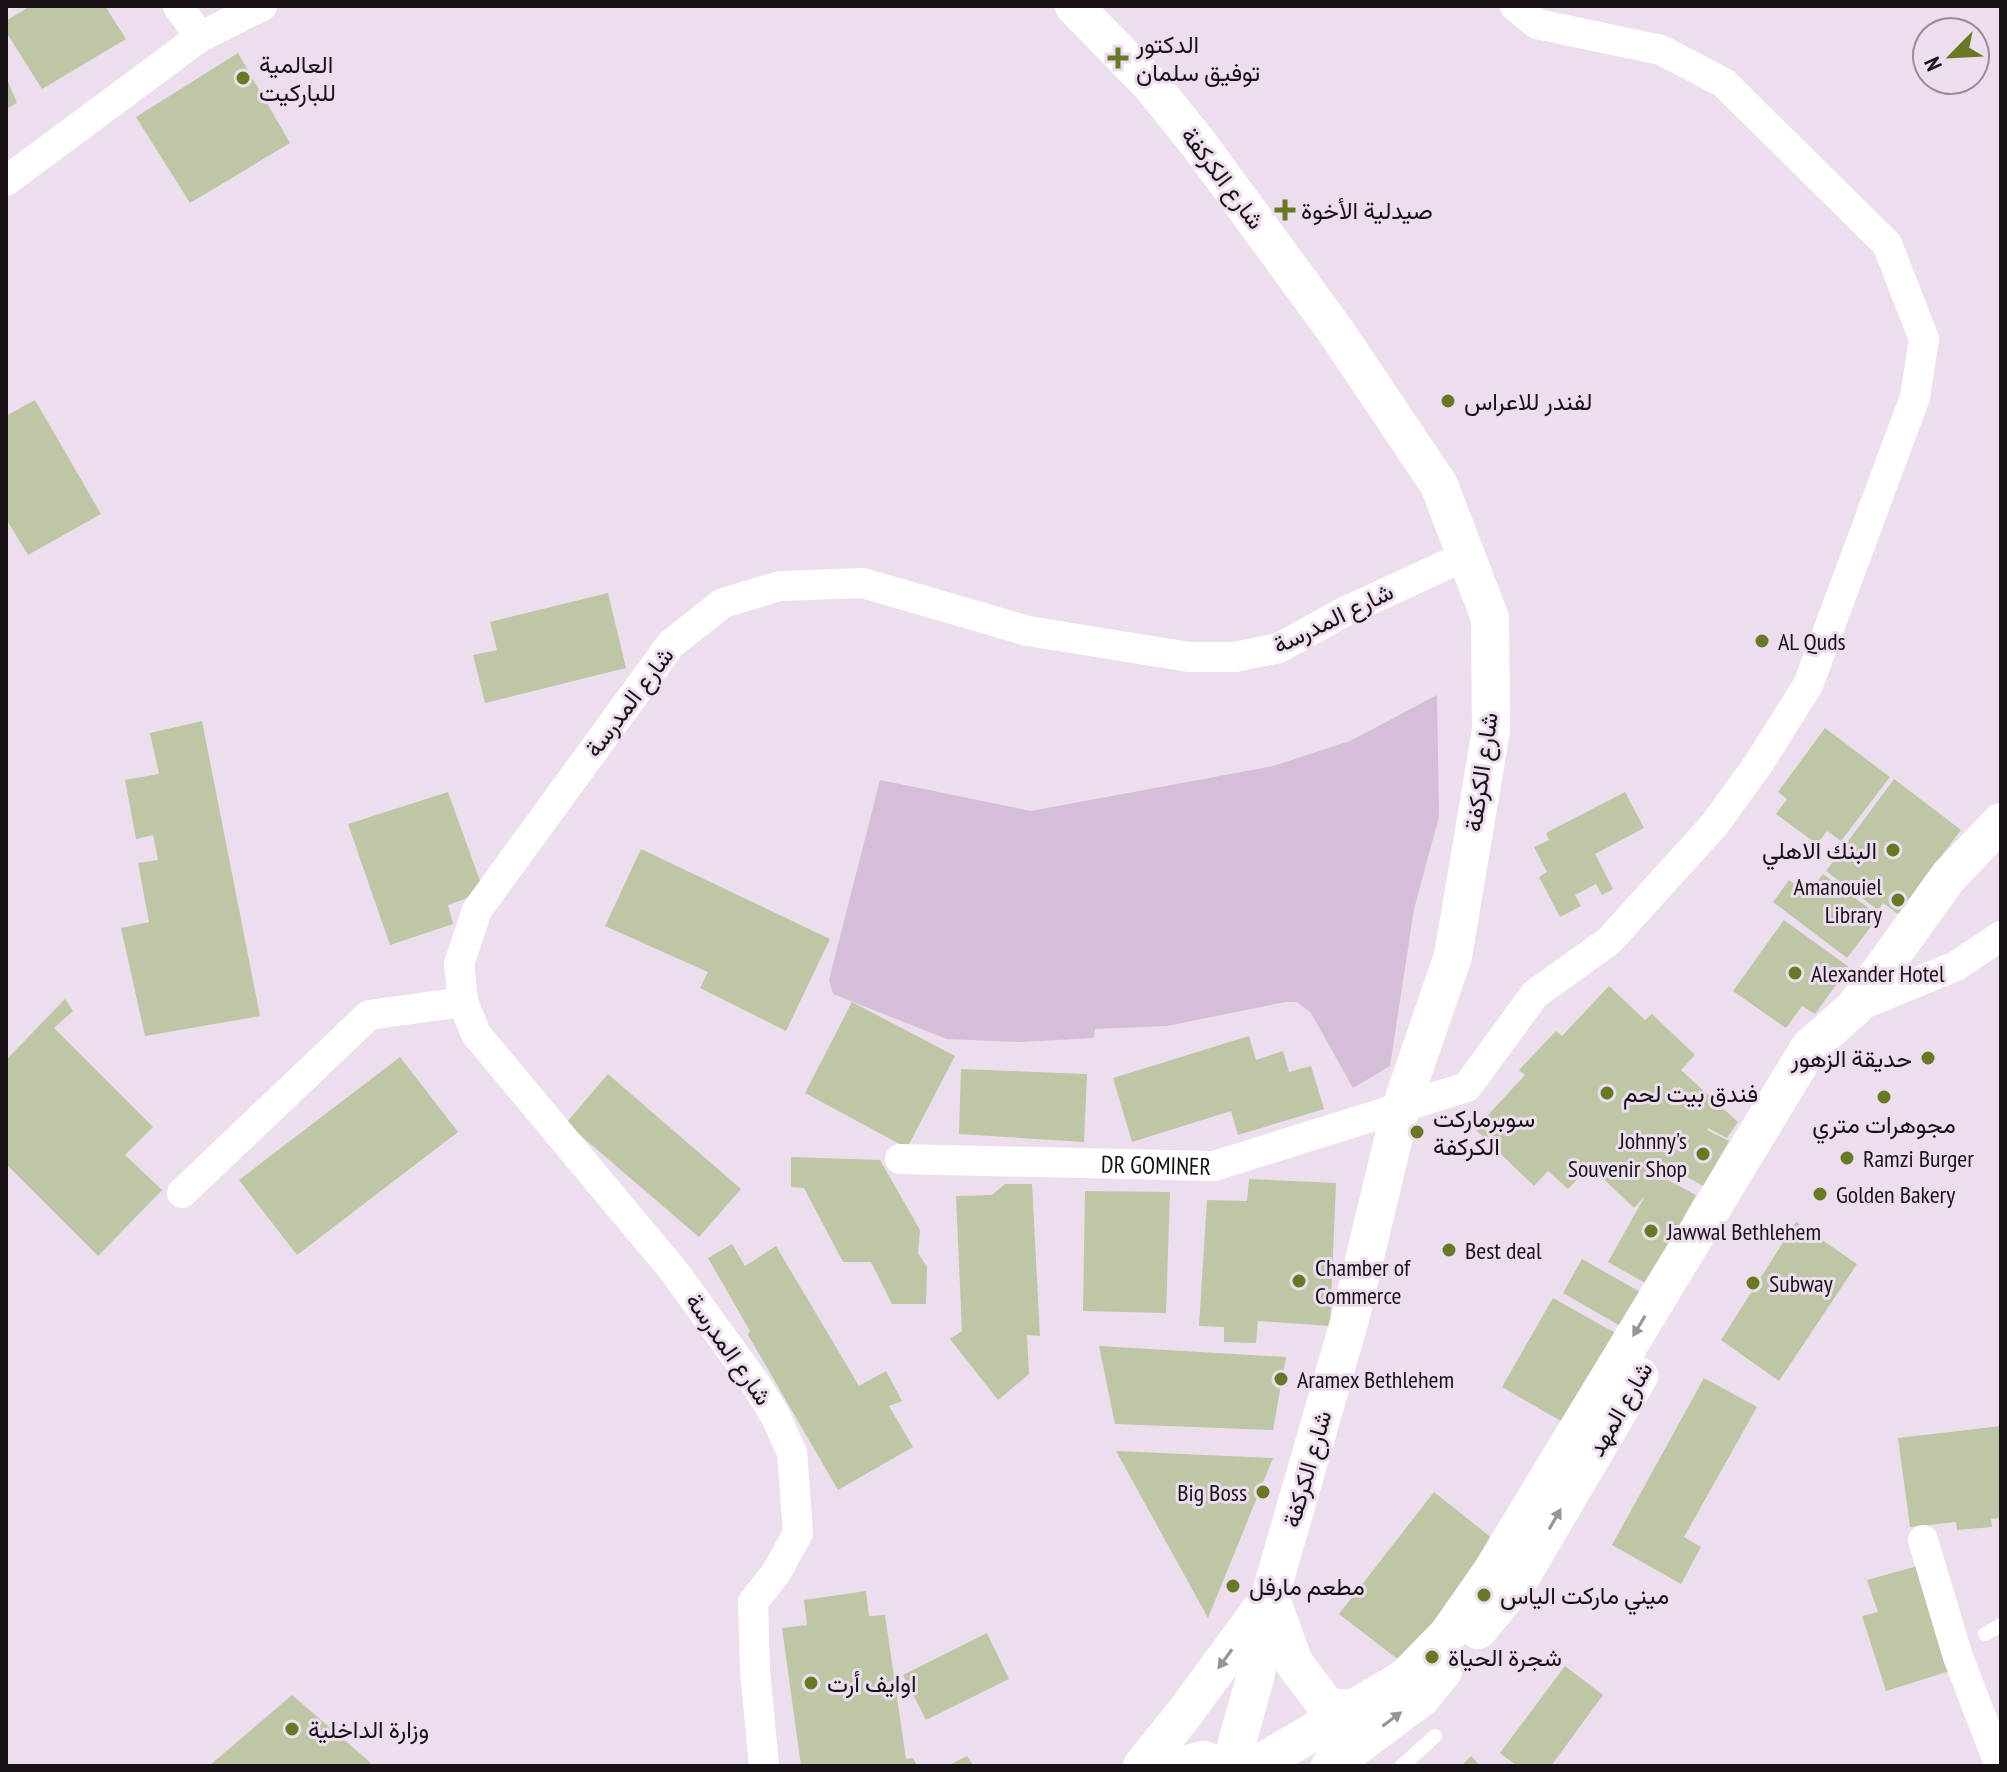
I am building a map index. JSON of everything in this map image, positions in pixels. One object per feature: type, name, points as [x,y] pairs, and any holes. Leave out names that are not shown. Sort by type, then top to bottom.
[{"type":"street","points":[[178,6],[200,37]]},
{"type":"street","points":[[6,181],[200,37],[262,6]]},
{"type":"street","name":"DR GOMINER","points":[[900,1159],[1214,1166],[1467,1087],[1535,994],[1609,941],[1715,824],[1759,763],[1808,685],[1915,397],[1924,339],[1887,244],[1724,83],[1661,50],[1537,24],[1515,6]]},
{"type":"street","name":"شارع الكركفة","points":[[1086,10],[1201,147],[1337,333],[1439,485],[1490,618],[1491,730],[1453,956],[1401,1107],[1350,1319],[1270,1596]]},
{"type":"street","name":"شارع المدرسة","points":[[764,1766],[755,1670],[753,1602],[776,1573],[798,1533],[792,1453],[776,1417],[755,1383],[682,1282],[476,1034],[463,1002],[459,964],[477,910],[671,644],[723,603],[780,586],[863,583],[1028,631],[1189,657],[1235,657],[1279,648],[1342,613],[1465,556]]},
{"type":"street","name":"شارع المهد","points":[[1255,1766],[1404,1679],[1448,1634],[1490,1574],[1809,1048],[1854,1008],[1949,876],[2001,822]]},
{"type":"street","points":[[1854,1008],[1956,966],[2001,936]]},
{"type":"street","points":[[182,1193],[369,1015],[463,1002]]},
{"type":"street","name":"شارع المهد","points":[[1330,1766],[1422,1697],[1518,1582],[1793,1113],[1842,1045],[1854,1008]]},
{"type":"street","points":[[1923,1540],[1958,1657],[2000,1766]]},
{"type":"street","points":[[1270,1596],[1294,1663],[1311,1688],[1328,1708],[1352,1708]]},
{"type":"street","points":[[1142,1766],[1270,1596]]},
{"type":"street","points":[[1236,1766],[1236,1746],[1255,1678],[1270,1596]]},
{"type":"street","points":[[1168,1766],[1184,1714]]},
{"type":"street","points":[[1180,1766],[1203,1760],[1224,1766]]},
{"type":"lane","points":[[1985,1634],[2001,1625]]},
{"type":"lane","points":[[1402,1766],[1435,1736]]},
{"type":"shaded area","points":[[1437,695],[1439,817],[1414,909],[1390,1066],[1353,1088],[1311,1013],[1297,1002],[1167,1026],[1095,1029],[1094,1038],[1020,1042],[947,1039],[833,994],[829,980],[880,780],[1031,811],[1273,766],[1350,741]]},
{"type":"building","points":[[30,6],[105,6],[126,39],[42,89],[6,32],[6,21]]},
{"type":"building","points":[[238,53],[290,143],[190,203],[136,117]]},
{"type":"building","points":[[6,77],[17,103],[6,109]]},
{"type":"building","points":[[35,400],[101,514],[28,555],[6,519],[6,416]]},
{"type":"building","points":[[608,593],[626,668],[485,703],[473,655],[497,650],[490,622]]},
{"type":"building","points":[[202,721],[260,1016],[145,1036],[121,928],[149,922],[138,863],[158,860],[153,835],[136,839],[125,780],[159,774],[150,733]]},
{"type":"building","points":[[1825,728],[1890,777],[1841,841],[1827,831],[1817,844],[1776,814],[1787,799],[1778,792]]},
{"type":"building","name":"البنك الاهلي","points":[[1894,779],[1961,830],[1898,914],[1883,903],[1878,910],[1826,871]]},
{"type":"building","points":[[448,792],[484,892],[448,905],[453,924],[390,945],[348,824]]},
{"type":"building","points":[[1625,792],[1644,828],[1595,854],[1613,889],[1602,895],[1596,884],[1575,895],[1581,906],[1560,917],[1539,877],[1547,872],[1534,847],[1549,840],[1546,833]]},
{"type":"building","points":[[641,849],[830,939],[786,1031],[700,988],[708,972],[605,926]]},
{"type":"building","points":[[1823,874],[1879,916],[1847,958],[1773,902],[1789,880],[1808,894]]},
{"type":"building","name":"Alexander Hotel","points":[[1784,920],[1849,967],[1815,1014],[1802,1006],[1786,1028],[1733,991]]},
{"type":"building","name":"فندق بيت لحم","points":[[1609,986],[1645,1020],[1652,1014],[1695,1055],[1681,1070],[1738,1122],[1727,1138],[1708,1128],[1729,1141],[1703,1186],[1671,1168],[1662,1177],[1696,1195],[1647,1284],[1608,1262],[1645,1196],[1634,1208],[1590,1166],[1568,1189],[1548,1171],[1534,1186],[1475,1129],[1525,1075],[1519,1070],[1556,1031],[1562,1036]]},
{"type":"building","points":[[65,999],[73,1011],[54,1028],[153,1127],[125,1155],[162,1190],[98,1256],[6,1164],[6,1060]]},
{"type":"building","points":[[852,1002],[955,1056],[907,1148],[805,1093]]},
{"type":"building","points":[[1249,1036],[1256,1060],[1283,1051],[1289,1072],[1311,1066],[1324,1109],[1238,1135],[1231,1111],[1132,1142],[1113,1078]]},
{"type":"building","points":[[400,1057],[458,1132],[297,1255],[239,1180]]},
{"type":"building","points":[[961,1069],[1087,1074],[1084,1142],[959,1134]]},
{"type":"building","points":[[608,1074],[741,1189],[699,1237],[566,1123]]},
{"type":"building","points":[[791,1157],[880,1160],[920,1230],[918,1253],[927,1267],[926,1304],[892,1304],[871,1262],[843,1262],[804,1188],[791,1187]]},
{"type":"building","points":[[1249,1179],[1336,1183],[1330,1326],[1258,1321],[1256,1343],[1224,1342],[1224,1327],[1199,1326],[1207,1200],[1247,1201]]},
{"type":"building","points":[[1005,1184],[1032,1184],[1040,1336],[1027,1335],[1029,1374],[998,1400],[950,1339],[962,1331],[956,1196],[992,1195]]},
{"type":"building","points":[[1085,1191],[1170,1192],[1166,1313],[1083,1311]]},
{"type":"building","points":[[1796,1222],[1857,1264],[1779,1381],[1721,1340]]},
{"type":"building","points":[[732,1244],[745,1266],[776,1246],[859,1386],[886,1371],[902,1401],[889,1406],[913,1447],[838,1490],[748,1335],[750,1331],[708,1258]]},
{"type":"building","points":[[1582,1259],[1642,1293],[1622,1327],[1563,1293]]},
{"type":"building","points":[[1553,1298],[1617,1334],[1566,1424],[1502,1387]]},
{"type":"building","points":[[1099,1346],[1286,1357],[1273,1430],[1115,1424]]},
{"type":"building","points":[[1704,1378],[1757,1407],[1684,1537],[1701,1547],[1681,1584],[1612,1545]]},
{"type":"building","points":[[2001,1426],[2001,1518],[1991,1519],[1992,1527],[1957,1530],[1956,1522],[1910,1527],[1898,1438]]},
{"type":"building","points":[[1116,1451],[1273,1458],[1208,1618]]},
{"type":"building","points":[[1434,1492],[1498,1543],[1404,1664],[1339,1614]]},
{"type":"building","points":[[1921,1565],[1953,1670],[1886,1691],[1862,1616],[1878,1612],[1867,1580]]},
{"type":"building","points":[[866,1591],[869,1616],[885,1615],[906,1759],[913,1758],[917,1766],[801,1766],[782,1628],[807,1625],[804,1600]]},
{"type":"building","points":[[987,1633],[1009,1679],[926,1720],[903,1675]]},
{"type":"building","points":[[1565,1666],[1603,1695],[1551,1766],[1517,1766],[1500,1753]]},
{"type":"building","name":"وزارة الداخلية","points":[[292,1695],[371,1763],[369,1766],[209,1766]]},
{"type":"building","points":[[967,1756],[974,1766],[947,1766]]},
{"type":"building","points":[[1471,1756],[1480,1766],[1461,1766]]},
{"type":"place","name":"الدكتور توفيق سلمان","points":[[1118,58]]},
{"type":"place","name":"العالمية للباركيت","points":[[243,78]]},
{"type":"place","name":"صيدلية الأخوة","points":[[1285,210]]},
{"type":"place","name":"لفندر للاعراس","points":[[1448,401]]},
{"type":"place","name":"AL Quds","points":[[1762,641]]},
{"type":"place","name":"البنك الاهلي","points":[[1893,850]]},
{"type":"place","name":"Amanouiel Library","points":[[1898,900]]},
{"type":"place","name":"Alexander Hotel","points":[[1795,973]]},
{"type":"place","name":"حديقة الزهور","points":[[1928,1058]]},
{"type":"place","name":"فندق بيت لحم","points":[[1607,1093]]},
{"type":"place","name":"مجوهرات متري","points":[[1884,1097]]},
{"type":"place","name":"سوبرماركت الكركفة","points":[[1417,1132]]},
{"type":"place","name":"Johnny's Souvenir Shop","points":[[1703,1154]]},
{"type":"place","name":"Ramzi Burger","points":[[1847,1158]]},
{"type":"place","name":"Golden Bakery","points":[[1820,1194]]},
{"type":"place","name":"Jawwal Bethlehem","points":[[1651,1231]]},
{"type":"place","name":"Best deal","points":[[1449,1250]]},
{"type":"place","name":"Chamber of Commerce","points":[[1299,1281]]},
{"type":"place","name":"Subway","points":[[1753,1283]]},
{"type":"place","name":"Aramex Bethlehem","points":[[1281,1379]]},
{"type":"place","name":"Big Boss","points":[[1263,1492]]},
{"type":"place","name":"مطعم مارفل","points":[[1233,1586]]},
{"type":"place","name":"ميني ماركت الياس","points":[[1484,1595]]},
{"type":"place","name":"شجرة الحياة","points":[[1432,1657]]},
{"type":"place","name":"اوايف أرت","points":[[811,1683]]},
{"type":"place","name":"وزارة الداخلية","points":[[292,1729]]}]
